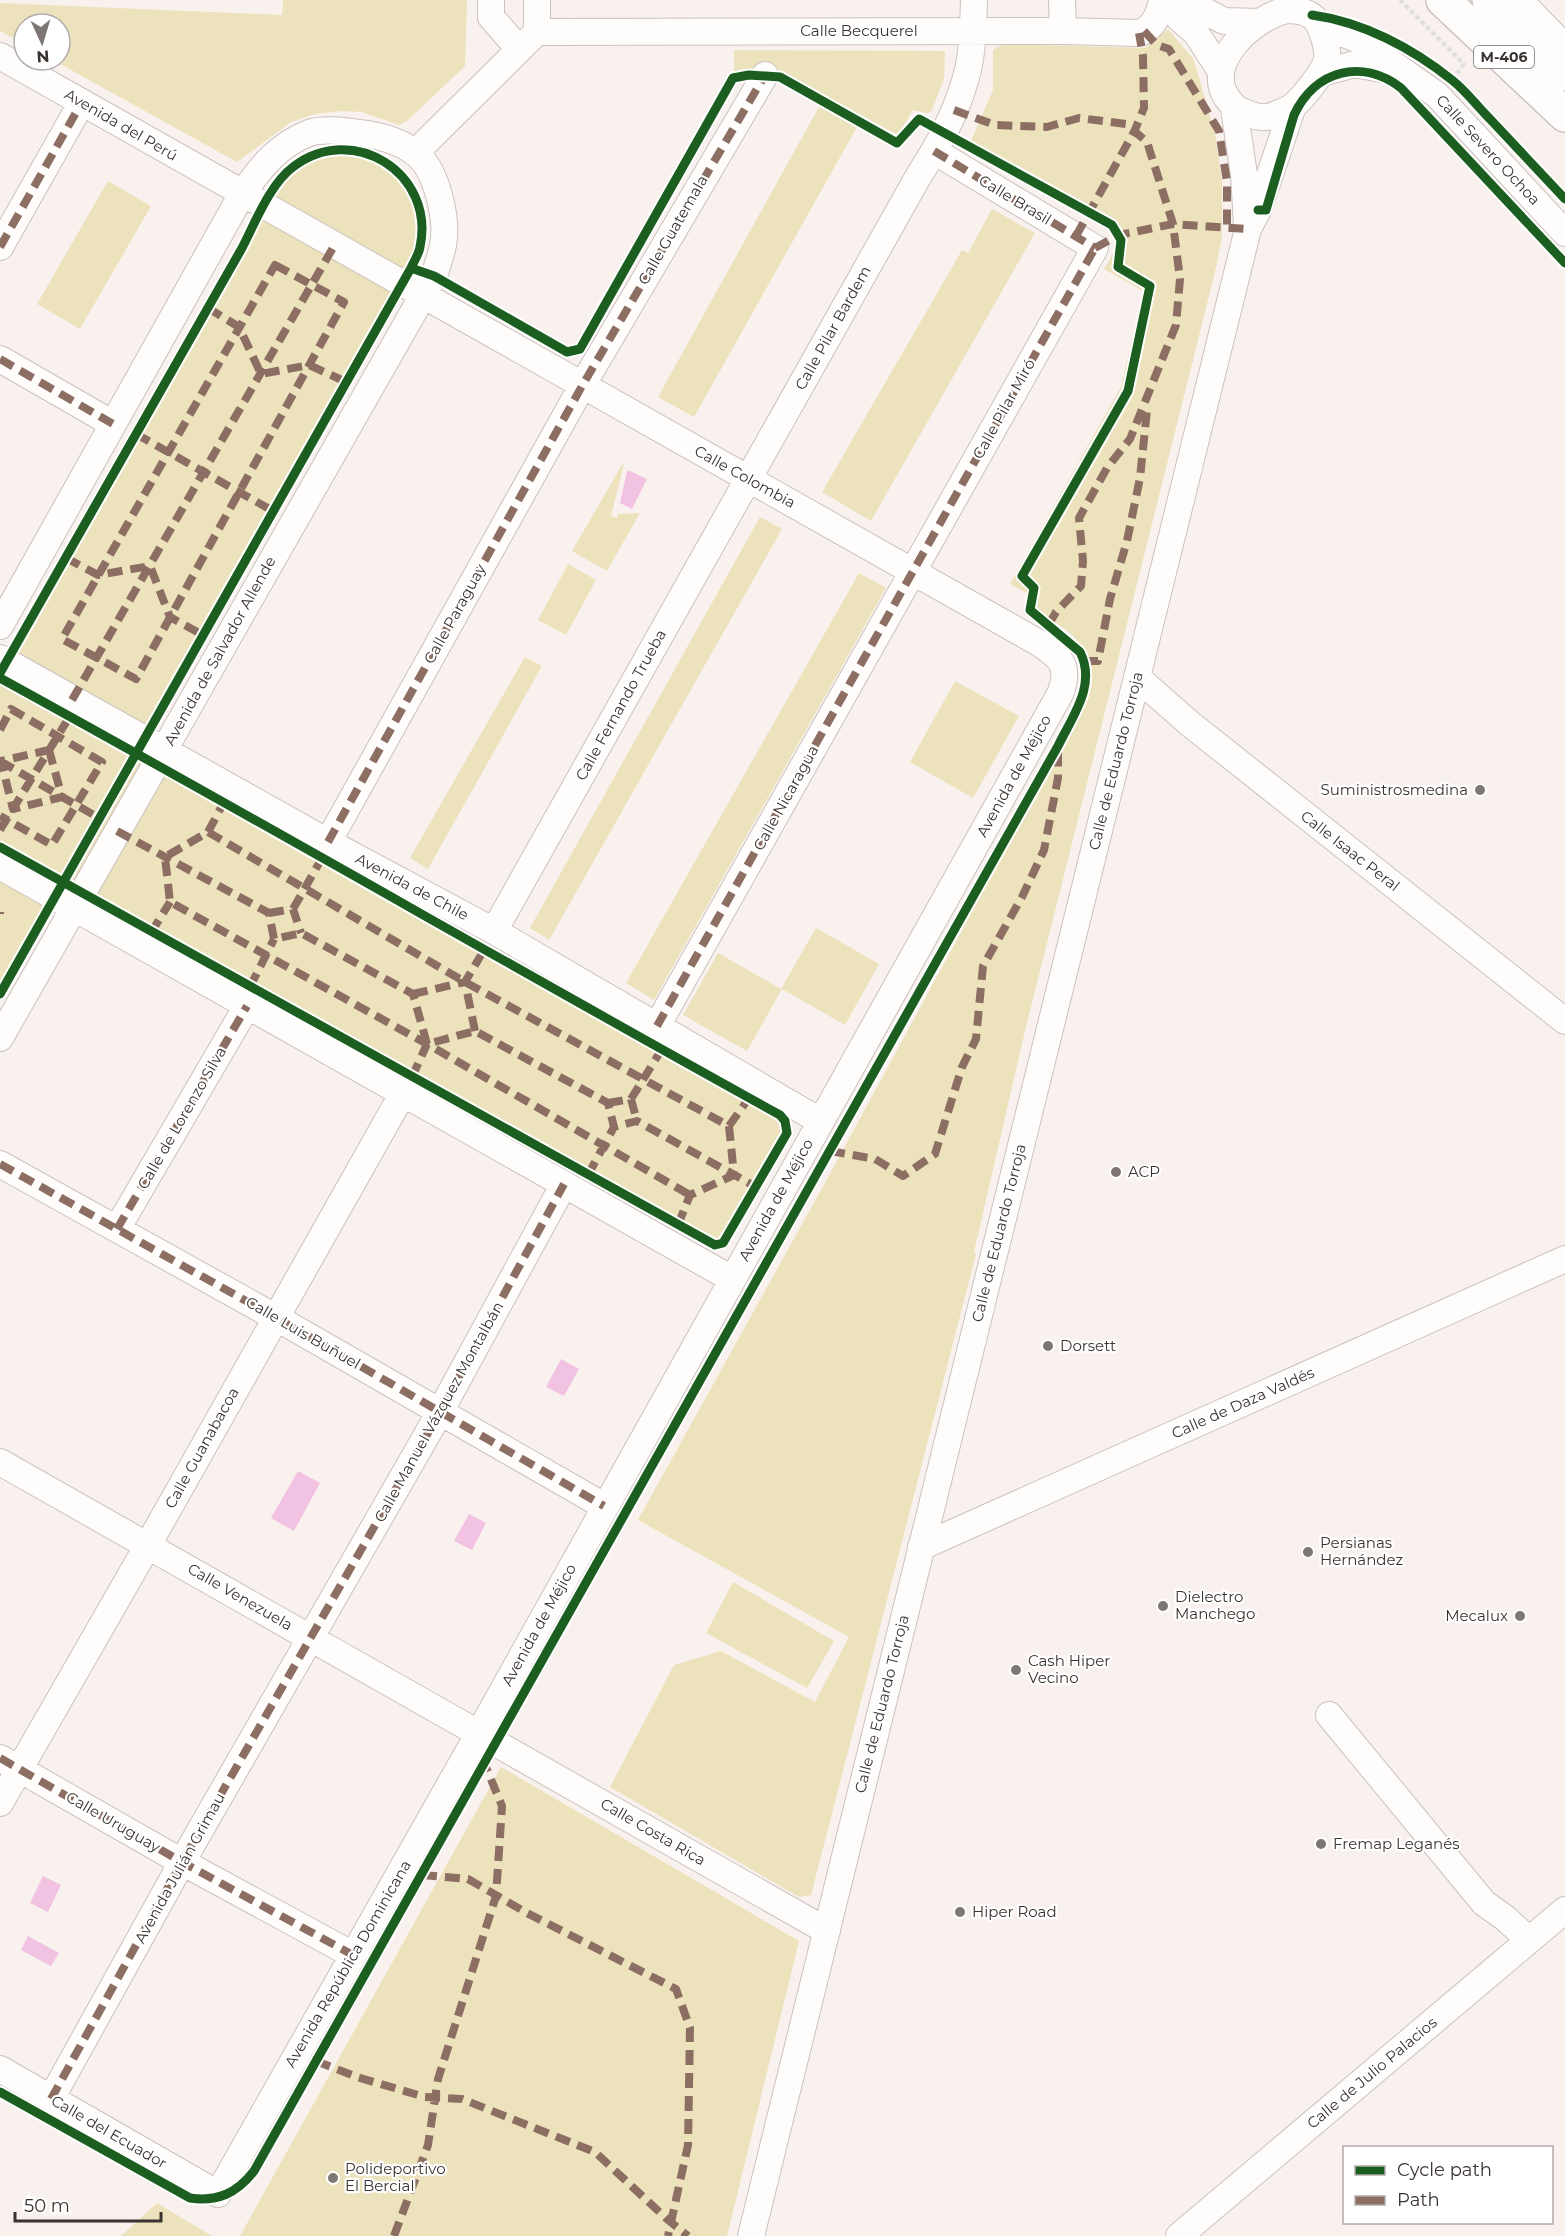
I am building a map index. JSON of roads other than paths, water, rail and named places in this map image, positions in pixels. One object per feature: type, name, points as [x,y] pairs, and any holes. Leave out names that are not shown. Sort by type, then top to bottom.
[{"type":"highway","name":"M-406","points":[[1443,0],[1565,115]]},
{"type":"highway","name":"M-406","points":[[1489,0],[1565,74]]},
{"type":"street","points":[[491,0],[491,16],[528,41]]},
{"type":"street","points":[[0,626],[242,194],[261,166],[283,147],[310,133],[342,130],[372,135],[415,153],[528,41],[537,0]]},
{"type":"street","name":"Calle Pilar Bardem","points":[[748,478],[918,177],[946,132],[965,83],[974,0]]},
{"type":"street","points":[[1062,0],[1063,31]]},
{"type":"street","name":"Calle Becquerel","points":[[528,41],[972,32],[1139,33],[1144,31],[1160,13],[1162,0]]},
{"type":"street","points":[[1171,0],[1177,16],[1196,33],[1220,70],[1222,90],[1234,109],[1251,115],[1266,117],[1293,106],[1322,73],[1328,58],[1321,25],[1312,15],[1298,10],[1272,13],[1259,22],[1230,50],[1220,70]]},
{"type":"street","points":[[1190,0],[1191,4],[1224,21],[1259,22]]},
{"type":"street","points":[[1528,6],[1565,47]]},
{"type":"street","name":"Calle Severo Ochoa","points":[[1321,25],[1359,40],[1405,74]]},
{"type":"street","name":"Avenida del Perú","points":[[0,56],[242,194]]},
{"type":"street","name":"Calle Severo Ochoa","points":[[1322,73],[1355,64],[1449,84],[1565,233]]},
{"type":"street","name":"Calle Guatemala","points":[[582,386],[765,75]]},
{"type":"street","points":[[0,247],[82,102]]},
{"type":"street","name":"Calle de Eduardo Torroja","points":[[751,2236],[1248,229],[1258,210],[1293,106]]},
{"type":"street","name":"Calle de Eduardo Torroja","points":[[1234,109],[1244,174],[1248,229]]},
{"type":"street","name":"Calle Brasil","points":[[934,151],[1095,248]]},
{"type":"street","name":"Avenida de Salvador Allende","points":[[0,1038],[437,268],[444,244],[444,223],[440,200],[430,173],[415,153]]},
{"type":"street","points":[[242,194],[422,294]]},
{"type":"street","name":"Calle Pilar Miró","points":[[914,571],[1095,248]]},
{"type":"street","name":"Calle Colombia","points":[[422,294],[1039,643],[1056,655],[1064,666]]},
{"type":"street","points":[[0,359],[113,424]]},
{"type":"street","name":"Calle Paraguay","points":[[328,842],[582,386]]},
{"type":"street","name":"Calle Fernando Trueba","points":[[494,931],[748,478]]},
{"type":"street","name":"Calle Nicaragua","points":[[657,1026],[914,571]]},
{"type":"street","name":"Avenida de Chile","points":[[0,658],[328,842],[494,931],[820,1121]]},
{"type":"street","name":"Avenida de Méjico","points":[[479,1733],[1060,694],[1066,680],[1064,666]]},
{"type":"street","name":"Calle Isaac Peral","points":[[1138,678],[1189,723],[1565,1021]]},
{"type":"street","points":[[0,866],[732,1279]]},
{"type":"street","name":"Calle de Lorenzo Silva","points":[[117,1229],[247,1006]]},
{"type":"street","name":"Calle Guanabacoa","points":[[0,1803],[10,1763],[148,1545],[403,1093]]},
{"type":"street","name":"Calle Luis Buñuel","points":[[0,1164],[275,1317],[604,1506]]},
{"type":"street","name":"Calle Manuel Vázquez Montalbán","points":[[312,1639],[440,1412],[564,1184]]},
{"type":"street","name":"Calle de Daza Valdés","points":[[921,1547],[1565,1259]]},
{"type":"street","name":"Calle Venezuela","points":[[0,1462],[479,1733]]},
{"type":"street","name":"Avenida Julián Grimau","points":[[51,2099],[182,1862],[312,1639]]},
{"type":"street","points":[[1329,1715],[1484,1903],[1505,1918],[1528,1940]]},
{"type":"street","name":"Calle Costa Rica","points":[[479,1733],[827,1931]]},
{"type":"street","name":"Avenida República Dominicana","points":[[218,2194],[479,1733]]},
{"type":"street","name":"Calle Uruguay","points":[[10,1763],[182,1862],[353,1955]]},
{"type":"street","name":"Calle de Julio Palacios","points":[[1179,2236],[1565,1910]]},
{"type":"street","name":"Calle del Ecuador","points":[[0,2069],[218,2194]]},
{"type":"place","name":"Suministrosmedina","points":[[1480,790]]},
{"type":"place","name":"ACP","points":[[1116,1172]]},
{"type":"place","name":"Dorsett","points":[[1048,1346]]},
{"type":"place","name":"Persianas Hernández","points":[[1308,1552]]},
{"type":"place","name":"Dielectro Manchego","points":[[1163,1606]]},
{"type":"place","name":"Mecalux","points":[[1520,1616]]},
{"type":"place","name":"Cash Hiper Vecino","points":[[1016,1670]]},
{"type":"place","name":"Fremap Leganés","points":[[1321,1844]]},
{"type":"place","name":"Hiper Road","points":[[960,1912]]},
{"type":"place","name":"Polideportivo El Bercial","points":[[333,2178]]}]
